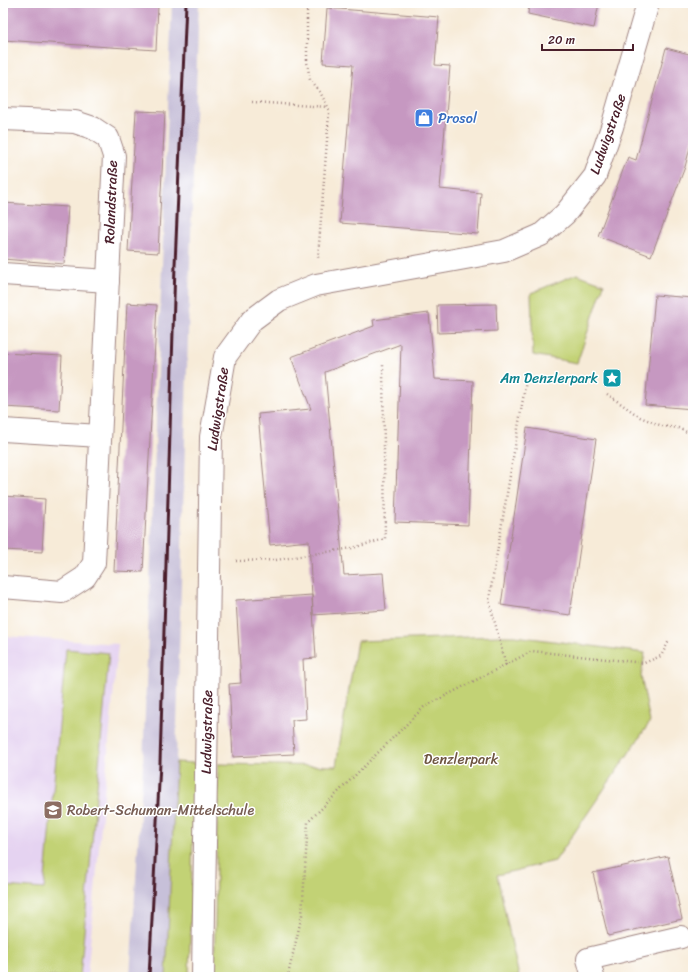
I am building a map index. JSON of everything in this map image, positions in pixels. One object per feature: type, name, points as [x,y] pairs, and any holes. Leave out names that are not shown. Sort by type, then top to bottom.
[{"type":"street","name":"Ludwigstraße","points":[[202,977],[211,437],[225,357],[252,320],[279,300],[316,285],[504,251],[541,235],[565,214],[594,176],[612,127],[648,3]]},
{"type":"street","name":"Rolandstraße","points":[[3,118],[74,122],[93,128],[108,138],[114,156],[94,563],[85,577],[62,592],[3,588]]},
{"type":"street","points":[[3,274],[108,281]]},
{"type":"street","points":[[3,430],[100,436]]},
{"type":"street","points":[[593,977],[588,959],[681,937]]},
{"type":"path","points":[[307,3],[307,62],[310,80],[320,92],[328,107],[329,114],[316,285]]},
{"type":"path","points":[[252,102],[328,107]]},
{"type":"path","points":[[209,562],[276,560],[352,548],[385,539],[382,364]]},
{"type":"path","points":[[506,665],[489,600],[526,381]]},
{"type":"path","points":[[607,394],[640,417],[662,426],[678,428],[693,435]]},
{"type":"path","points":[[286,977],[288,975],[302,915],[308,822],[424,707],[532,651],[644,663],[661,656],[669,641]]},
{"type":"shaded area","points":[[172,3],[199,3],[176,762],[166,977],[130,977],[143,764]]},
{"type":"shaded area","name":"Robert-Schuman-Mittelschule","points":[[3,636],[118,644],[87,977],[3,977]]},
{"type":"green space","points":[[577,274],[604,284],[577,363],[533,355],[531,293]]},
{"type":"green space","name":"Denzlerpark","points":[[515,636],[645,653],[641,676],[650,722],[555,861],[497,875],[519,977],[214,977],[218,764],[336,766],[357,641]]},
{"type":"green space","points":[[66,649],[109,653],[80,977],[3,977],[3,886],[44,889]]},
{"type":"green space","points":[[176,762],[195,763],[189,977],[166,977]]},
{"type":"building","points":[[3,3],[101,3],[158,6],[156,50],[3,40]]},
{"type":"building","points":[[529,3],[599,3],[594,28],[528,14]]},
{"type":"building","points":[[327,8],[439,17],[435,65],[450,66],[440,189],[481,193],[478,234],[340,223],[353,65],[323,63]]},
{"type":"building","points":[[666,48],[693,55],[693,136],[685,167],[651,256],[598,236],[628,157],[636,160]]},
{"type":"building","points":[[136,111],[165,112],[158,253],[128,251]]},
{"type":"building","points":[[3,203],[68,207],[64,264],[3,259]]},
{"type":"building","points":[[655,295],[693,298],[693,409],[645,405]]},
{"type":"building","points":[[127,303],[157,305],[143,572],[114,571]]},
{"type":"building","points":[[496,304],[497,331],[438,333],[437,305]]},
{"type":"building","points":[[429,313],[435,379],[473,381],[468,525],[395,522],[401,344],[325,372],[344,575],[383,573],[386,610],[313,615],[309,541],[270,545],[258,414],[311,409],[291,357],[374,326],[373,320]]},
{"type":"building","points":[[3,353],[62,356],[59,410],[3,407]]},
{"type":"building","points":[[527,428],[596,439],[570,615],[501,605]]},
{"type":"building","points":[[3,496],[45,499],[42,552],[3,550]]},
{"type":"building","points":[[312,595],[316,658],[303,659],[306,719],[292,720],[294,754],[233,757],[229,684],[241,683],[236,600]]},
{"type":"building","points":[[668,856],[682,919],[608,936],[593,873]]},
{"type":"railway","points":[[149,977],[160,763],[175,265],[186,3]]},
{"type":"place","name":"Prosol","points":[[424,118]]},
{"type":"place","name":"Am Denzlerpark","points":[[612,378]]},
{"type":"place","name":"Robert-Schuman-Mittelschule","points":[[53,810]]}]
